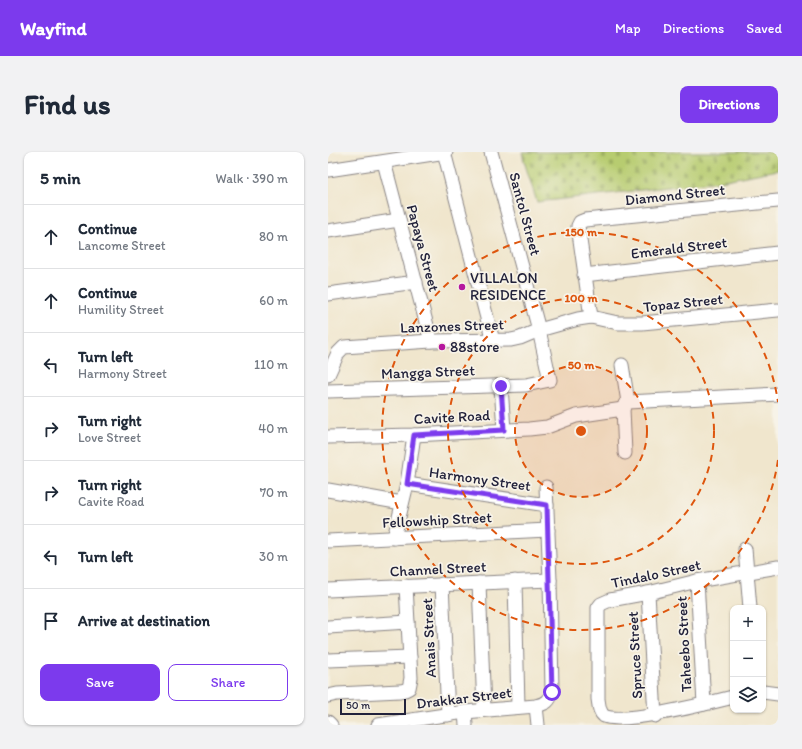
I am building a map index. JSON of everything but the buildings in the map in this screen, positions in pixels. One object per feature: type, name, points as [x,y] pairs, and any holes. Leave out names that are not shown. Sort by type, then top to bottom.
[{"type":"street","points":[[328,170],[445,152],[493,341]]},
{"type":"street","name":"Santol Street","points":[[491,152],[540,330]]},
{"type":"street","name":"Papaya Street","points":[[384,162],[432,341]]},
{"type":"street","name":"Diamond Street","points":[[584,275],[578,226],[580,222],[585,220],[778,201]]},
{"type":"street","points":[[328,231],[399,220]]},
{"type":"street","name":"Emerald Street","points":[[584,275],[778,253]]},
{"type":"street","points":[[584,275],[590,317]]},
{"type":"street","points":[[328,294],[416,282]]},
{"type":"street","name":"Topaz Street","points":[[590,317],[618,323],[642,323],[778,310]]},
{"type":"street","name":"Lanzones Street","points":[[328,375],[338,353],[344,347],[432,341],[493,341],[520,338],[540,330],[590,317]]},
{"type":"street","name":"Mangga Street","points":[[328,391],[526,385],[550,380],[540,330]]},
{"type":"street","points":[[622,365],[625,406],[625,453]]},
{"type":"street","points":[[501,386],[504,430]]},
{"type":"street","name":"Cavite Road","points":[[328,437],[414,435],[529,429],[547,427],[576,416],[625,406],[778,394]]},
{"type":"street","points":[[394,538],[407,484],[414,435]]},
{"type":"street","name":"Harmony Street","points":[[407,484],[547,505]]},
{"type":"street","points":[[546,487],[550,580]]},
{"type":"street","points":[[328,490],[402,503]]},
{"type":"street","name":"Fellowship Street","points":[[328,541],[548,530]]},
{"type":"street","points":[[745,549],[750,605]]},
{"type":"street","name":"Tindalo Street","points":[[655,716],[631,720],[609,718],[600,711],[598,699],[598,608],[601,604],[605,601],[648,593],[697,581],[747,571],[778,567]]},
{"type":"street","name":"Channel Street","points":[[328,590],[550,580]]},
{"type":"street","name":"Drakkar Street","points":[[378,725],[448,714],[465,719],[484,710],[536,706],[547,703],[551,698],[552,692],[550,580]]},
{"type":"street","points":[[515,581],[518,708]]},
{"type":"street","name":"Taheebo Street","points":[[697,581],[704,704]]},
{"type":"street","points":[[479,582],[484,710]]},
{"type":"street","name":"Anais Street","points":[[442,584],[448,714]]},
{"type":"street","points":[[328,696],[337,694],[400,691],[409,688],[411,684],[406,586]]},
{"type":"street","name":"Spruce Street","points":[[648,593],[655,716]]},
{"type":"street","points":[[328,627],[408,622]]},
{"type":"street","points":[[328,660],[410,657]]},
{"type":"street","points":[[766,692],[778,694]]},
{"type":"street","points":[[655,716],[730,698]]},
{"type":"street","points":[[536,706],[538,725]]},
{"type":"green space","points":[[522,152],[778,152],[778,170],[720,181],[537,202]]},
{"type":"place","name":"VILLALON RESIDENCE","points":[[462,287]]},
{"type":"place","name":"88store","points":[[442,347]]},
{"type":"route","points":[[501,386],[504,430],[414,435],[407,484],[547,505],[552,692]]}]
